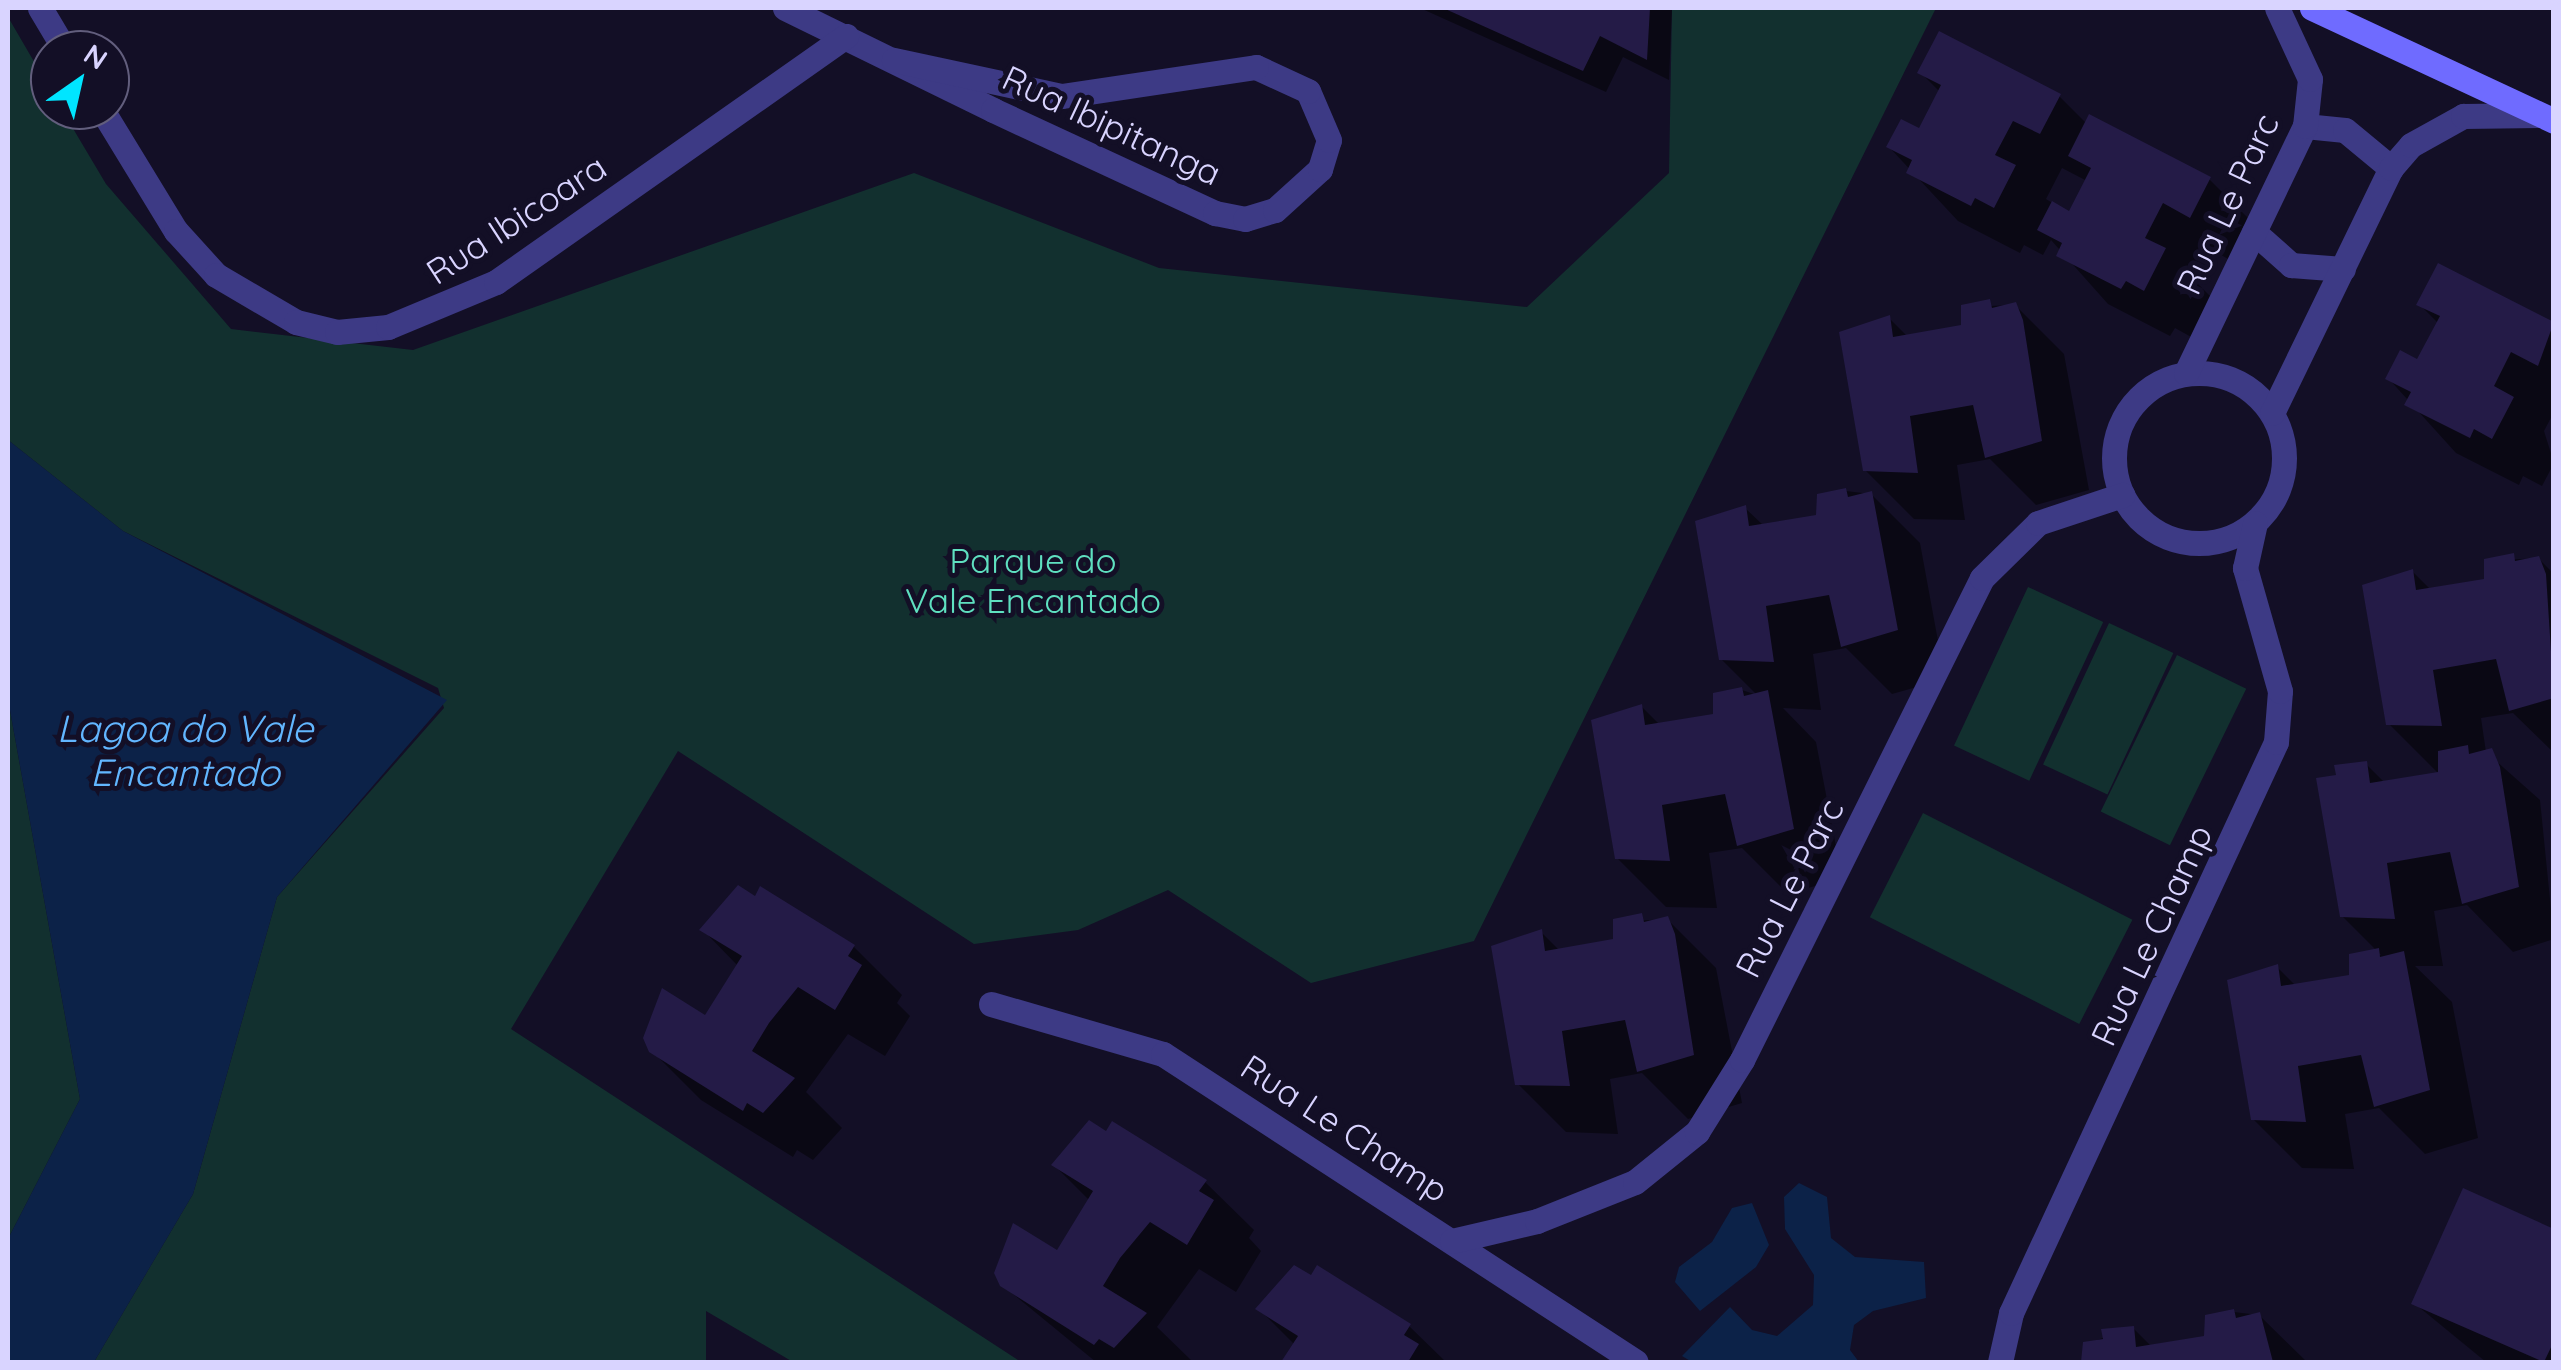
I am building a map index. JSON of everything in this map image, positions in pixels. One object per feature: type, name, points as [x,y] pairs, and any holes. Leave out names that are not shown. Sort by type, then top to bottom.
[{"type":"main road","points":[[2312,8],[2546,118]]},
{"type":"street","points":[[40,8],[54,30]]},
{"type":"street","name":"Rua Ibipitanga","points":[[785,8],[894,60],[1245,219],[1300,194],[1328,140],[1308,91],[1256,67],[1061,96],[894,60]]},
{"type":"street","name":"Rua Le Parc","points":[[2186,373],[2305,126],[2310,79],[2277,8]]},
{"type":"street","name":"Rua Ibicoara","points":[[114,130],[176,231],[228,284],[296,322],[337,332],[388,327],[496,282],[846,36]]},
{"type":"street","points":[[2272,413],[2391,168],[2432,128],[2463,116],[2546,118]]},
{"type":"street","points":[[2305,126],[2345,130],[2391,168]]},
{"type":"street","points":[[2254,232],[2291,265],[2343,269]]},
{"type":"street","points":[[2186,373],[2244,385],[2272,413],[2284,472],[2254,524],[2232,537],[2182,541],[2157,532],[2122,495],[2114,443],[2123,418],[2160,381],[2186,373]]},
{"type":"street","name":"Rua Le Parc","points":[[1452,1241],[1536,1221],[1635,1182],[1697,1132],[1733,1078],[1982,578],[2038,523],[2122,495]]},
{"type":"street","name":"Rua Le Champ","points":[[2000,1362],[2011,1313],[2276,742],[2280,692],[2246,568],[2254,524]]},
{"type":"street","name":"Rua Le Champ","points":[[991,1004],[1163,1054],[1636,1362]]},
{"type":"green space","name":"Parque do Vale Encantado","points":[[1672,8],[1936,8],[1474,941],[1311,983],[1168,890],[1078,930],[974,944],[678,751],[511,1029],[1021,1362],[793,1362],[706,1311],[706,1362],[94,1362],[193,1194],[277,897],[444,708],[438,688],[123,531],[8,440],[8,17],[30,55],[30,130],[74,130],[106,184],[231,329],[413,350],[914,173],[1159,268],[1527,307],[1669,173]]},
{"type":"green space","points":[[2028,587],[2103,622],[2029,781],[1954,746]]},
{"type":"green space","points":[[2109,623],[2173,653],[2107,794],[2043,764]]},
{"type":"green space","points":[[2177,655],[2246,689],[2170,845],[2101,811]]},
{"type":"green space","points":[[8,699],[80,1099],[8,1239]]},
{"type":"green space","points":[[1923,813],[2132,920],[2079,1024],[1870,917]]},
{"type":"water","name":"Lagoa do Vale Encantado","points":[[8,440],[123,531],[447,700],[277,897],[193,1194],[94,1362],[8,1362],[8,1239],[80,1099],[8,699]]},
{"type":"water","points":[[1799,1183],[1827,1197],[1831,1238],[1855,1257],[1924,1262],[1926,1298],[1873,1311],[1854,1325],[1850,1350],[1859,1362],[1692,1362],[1682,1356],[1730,1307],[1752,1330],[1777,1336],[1813,1305],[1814,1275],[1785,1229],[1784,1197]]},
{"type":"water","points":[[1752,1203],[1769,1245],[1756,1267],[1700,1311],[1675,1282],[1679,1267],[1712,1242],[1732,1208]]},
{"type":"building","points":[[1443,8],[1650,8],[1647,60],[1600,36],[1583,71]]},
{"type":"building","points":[[1939,31],[2061,94],[2040,134],[2013,121],[1995,155],[2016,165],[1994,208],[1975,198],[1971,206],[1906,173],[1912,160],[1886,147],[1901,119],[1919,128],[1941,85],[1917,73]]},
{"type":"building","points":[[2089,114],[2211,177],[2190,218],[2163,203],[2145,238],[2166,248],[2144,291],[2126,281],[2121,289],[2056,256],[2062,243],[2037,230],[2052,201],[2069,211],[2091,168],[2068,156]]},
{"type":"building","points":[[2438,263],[2554,322],[2538,366],[2511,352],[2494,386],[2514,397],[2492,439],[2474,429],[2470,438],[2404,405],[2411,392],[2385,379],[2400,350],[2417,359],[2440,316],[2416,305]]},
{"type":"building","points":[[1990,299],[1992,308],[2016,302],[2023,320],[2042,441],[1985,458],[1973,405],[1910,416],[1918,473],[1863,471],[1839,332],[1890,315],[1893,337],[1961,325],[1961,305]]},
{"type":"building","points":[[1846,488],[1848,497],[1872,491],[1898,630],[1841,647],[1829,595],[1766,606],[1774,662],[1719,660],[1695,521],[1746,505],[1749,526],[1816,515],[1817,494]]},
{"type":"building","points":[[2514,553],[2515,561],[2539,556],[2546,574],[2554,698],[2509,711],[2496,659],[2433,670],[2442,726],[2386,725],[2362,585],[2413,569],[2416,590],[2484,579],[2484,559]]},
{"type":"building","points":[[1742,687],[1744,696],[1768,690],[1794,829],[1737,846],[1725,794],[1662,805],[1670,861],[1615,859],[1591,720],[1642,704],[1645,725],[1713,714],[1713,693]]},
{"type":"building","points":[[2468,745],[2469,754],[2492,748],[2500,767],[2519,887],[2462,904],[2450,852],[2387,863],[2395,919],[2340,917],[2316,778],[2336,775],[2334,765],[2367,761],[2370,783],[2438,772],[2438,751]]},
{"type":"building","points":[[738,885],[755,896],[760,886],[855,945],[848,956],[862,965],[835,1010],[798,987],[769,1023],[752,1051],[795,1078],[763,1113],[747,1103],[743,1111],[649,1052],[643,1038],[662,988],[705,1015],[742,956],[699,930]]},
{"type":"building","points":[[1642,913],[1644,922],[1668,916],[1675,934],[1694,1055],[1637,1072],[1625,1020],[1562,1031],[1570,1086],[1515,1085],[1491,946],[1542,929],[1545,951],[1613,939],[1613,919]]},
{"type":"building","points":[[2379,948],[2380,957],[2404,951],[2430,1090],[2374,1107],[2361,1055],[2298,1066],[2306,1122],[2251,1120],[2227,980],[2278,964],[2281,986],[2349,975],[2349,954]]},
{"type":"building","points":[[1089,1120],[1106,1131],[1112,1121],[1207,1180],[1199,1191],[1214,1200],[1187,1245],[1150,1222],[1120,1258],[1103,1286],[1147,1313],[1114,1348],[1099,1339],[1094,1345],[1000,1286],[994,1273],[1013,1223],[1057,1250],[1093,1191],[1051,1165]]},
{"type":"building","points":[[2463,1188],[2554,1229],[2554,1341],[2544,1362],[2411,1304]]},
{"type":"building","points":[[1294,1265],[1311,1275],[1317,1265],[1411,1324],[1404,1335],[1419,1344],[1408,1362],[1281,1362],[1298,1336],[1255,1309]]},
{"type":"building","points":[[2234,1309],[2236,1318],[2260,1312],[2273,1362],[2081,1362],[2083,1342],[2103,1339],[2101,1329],[2134,1326],[2136,1347],[2204,1336],[2205,1315]]}]
